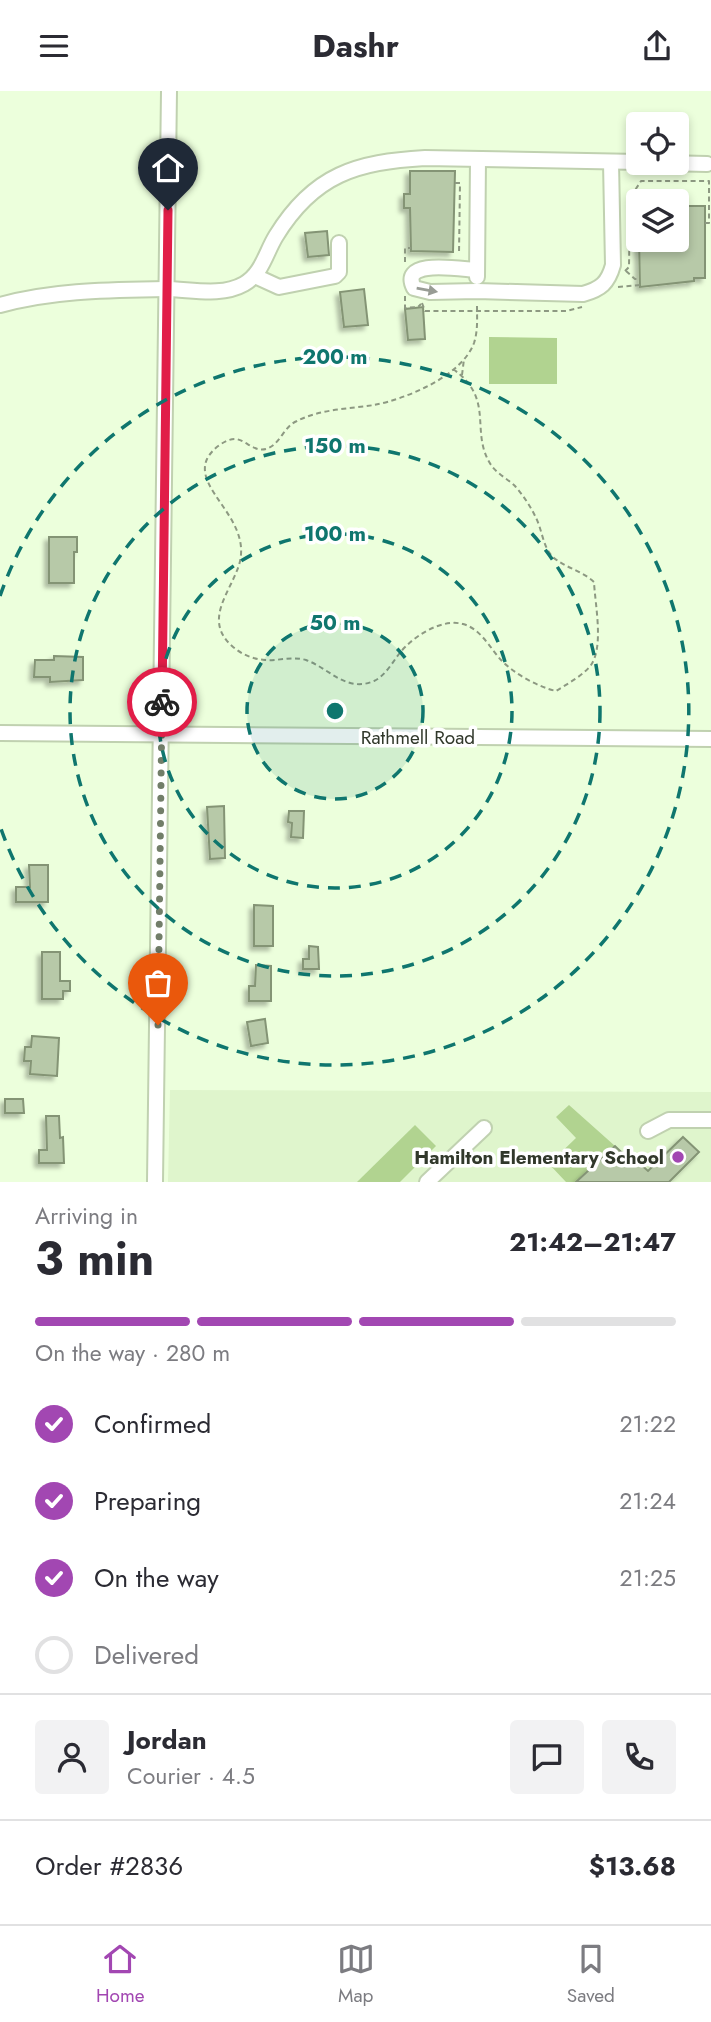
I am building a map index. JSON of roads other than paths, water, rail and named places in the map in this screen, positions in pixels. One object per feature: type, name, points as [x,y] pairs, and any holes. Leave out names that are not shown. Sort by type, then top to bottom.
[{"type":"street","points":[[155,1182],[169,91]]},
{"type":"street","points":[[475,291],[478,159]]},
{"type":"street","points":[[0,305],[53,293],[226,289],[242,285],[255,276],[296,205],[341,173],[362,166],[390,160],[626,162]]},
{"type":"street","points":[[477,270],[432,267],[421,269],[413,275],[412,283],[414,288],[429,292],[583,294],[597,290],[609,280],[613,265],[611,162]]},
{"type":"street","points":[[689,164],[707,164]]},
{"type":"street","points":[[255,276],[279,287],[335,276],[340,272],[339,243]]},
{"type":"street","name":"Rathmell Road","points":[[0,733],[711,739]]},
{"type":"street","points":[[648,1131],[669,1120],[711,1120]]},
{"type":"street","points":[[426,1182],[484,1128]]},
{"type":"place","name":"Hamilton Elementary School","points":[[678,1157]]}]
